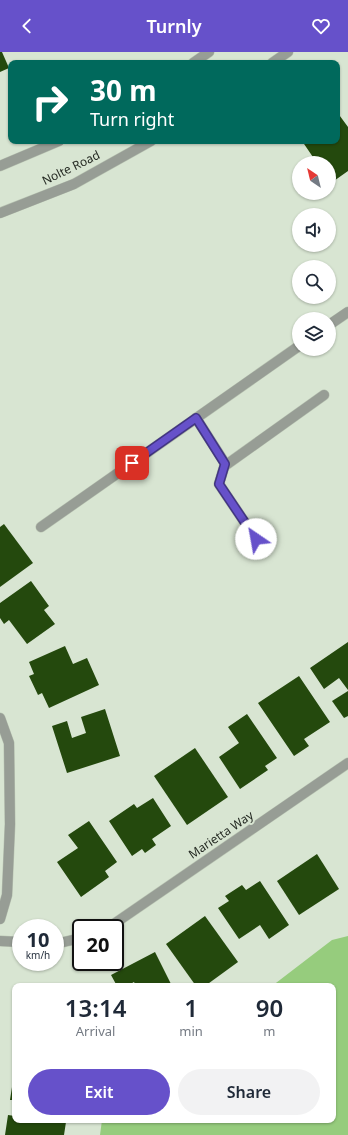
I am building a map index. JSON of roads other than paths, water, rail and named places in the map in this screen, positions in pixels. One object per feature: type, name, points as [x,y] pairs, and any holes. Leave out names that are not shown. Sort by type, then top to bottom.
[{"type":"street","points":[[197,60],[209,52]]},
{"type":"street","points":[[276,60],[288,52]]},
{"type":"street","points":[[0,166],[52,144]]},
{"type":"street","name":"Nolte Road","points":[[0,213],[74,184],[146,144]]},
{"type":"street","points":[[336,320],[348,312]]},
{"type":"street","points":[[41,527],[292,351]]},
{"type":"street","points":[[225,464],[226,465],[324,395]]},
{"type":"street","points":[[196,418],[225,464],[219,484],[256,539]]},
{"type":"street","points":[[0,718],[9,742],[10,824],[7,895],[0,919]]},
{"type":"street","name":"Marietta Way","points":[[121,919],[348,763]]},
{"type":"street","points":[[0,941],[12,942]]}]
